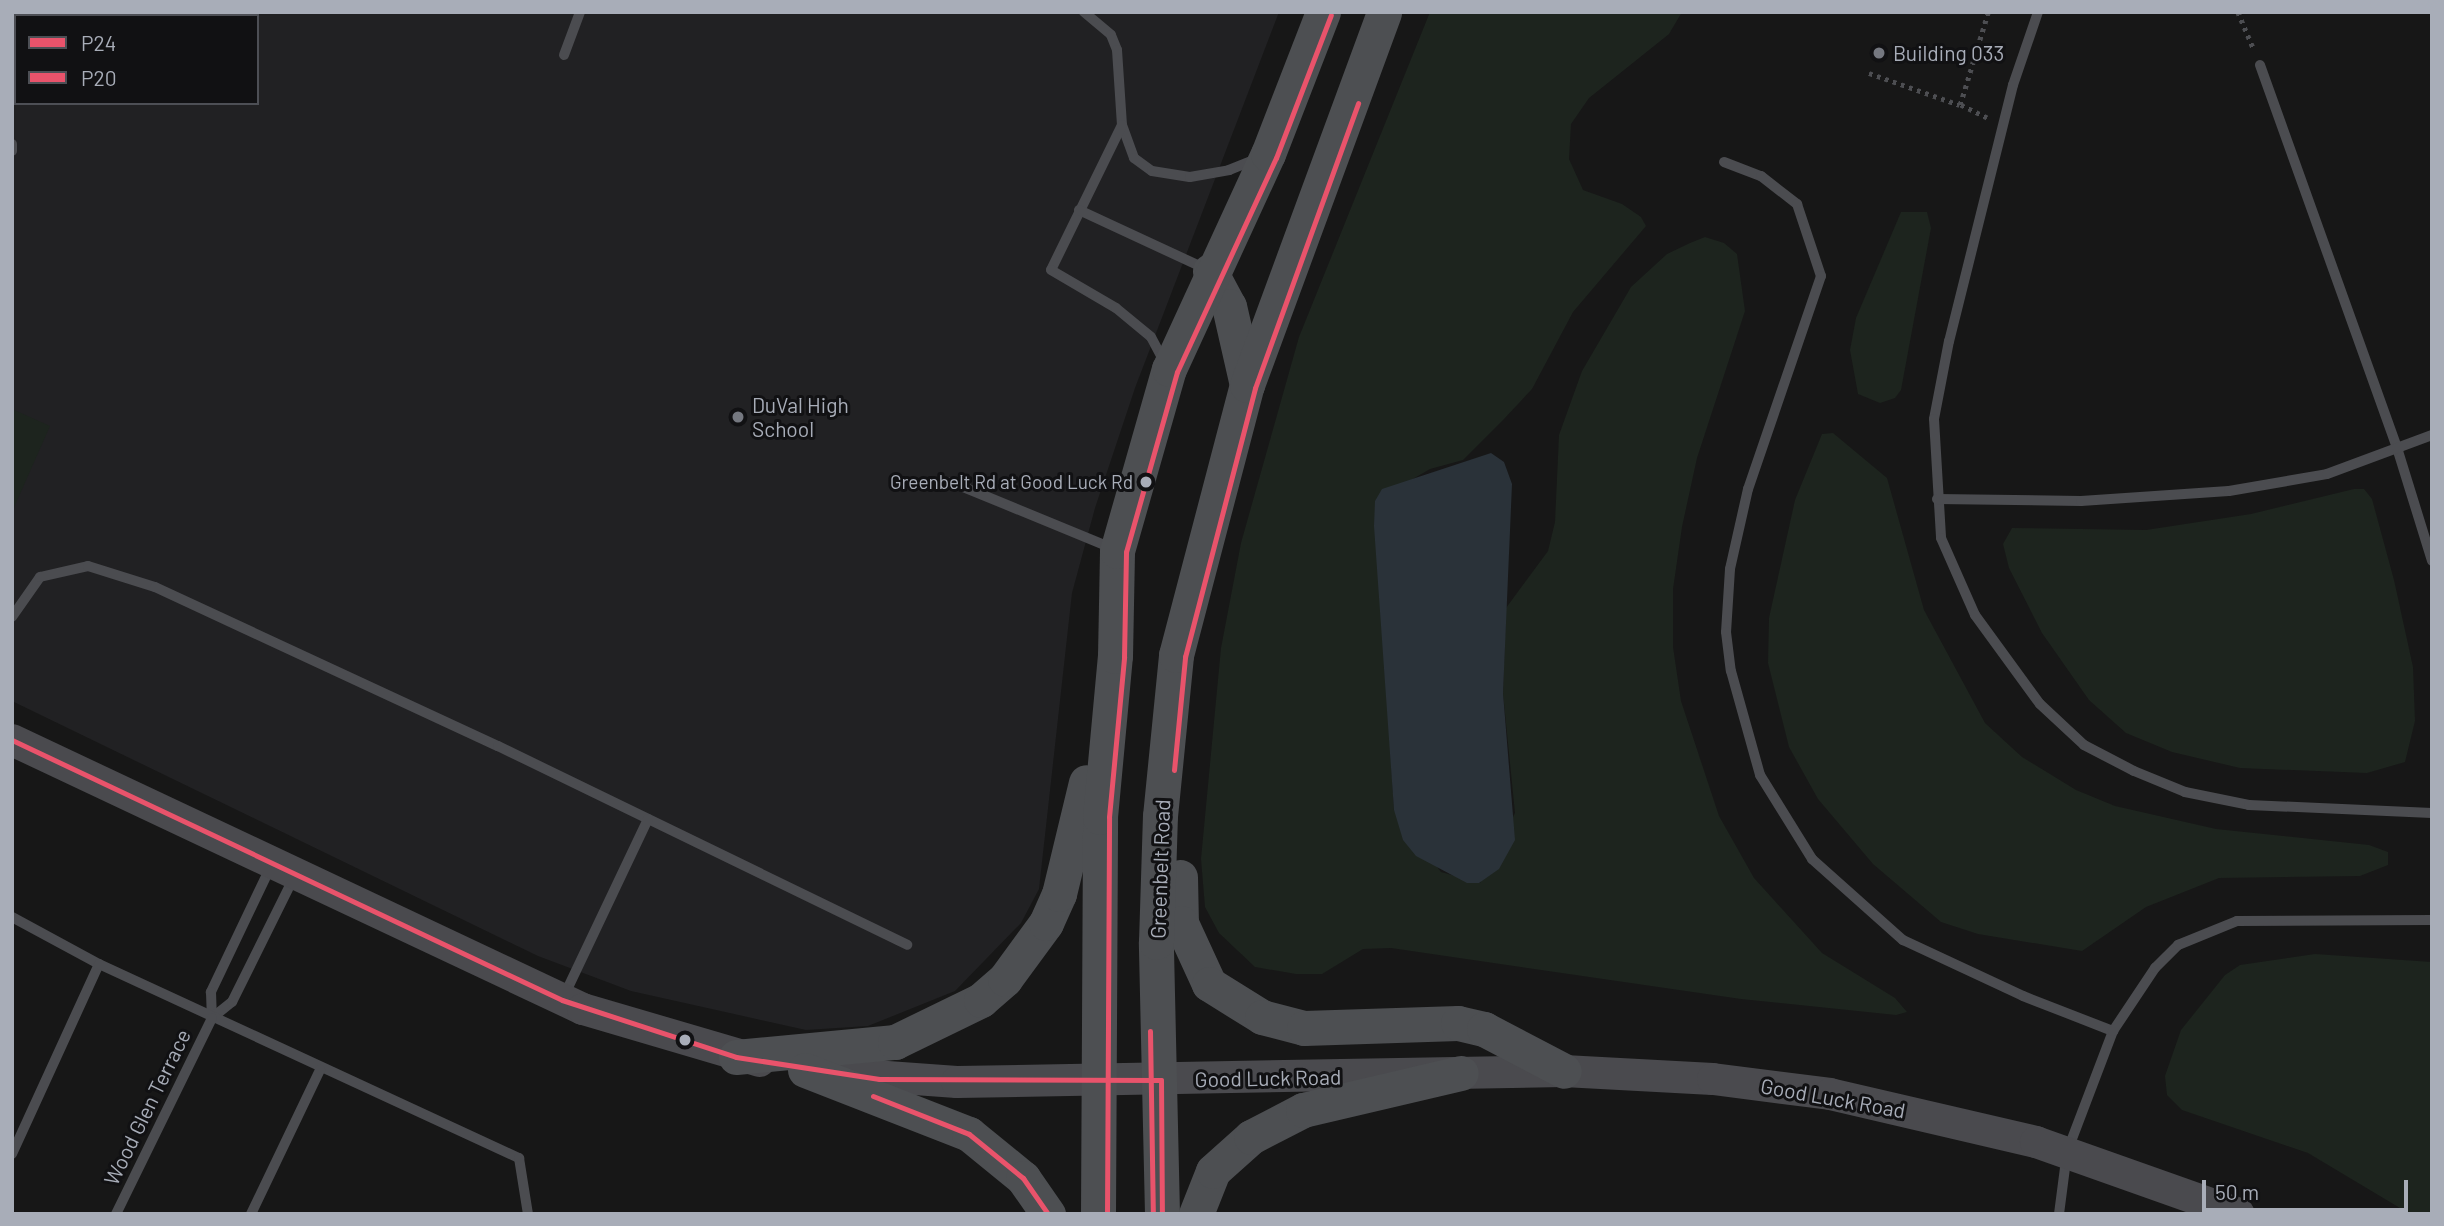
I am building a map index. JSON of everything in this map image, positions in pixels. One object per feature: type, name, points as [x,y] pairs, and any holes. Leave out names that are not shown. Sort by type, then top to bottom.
[{"type":"main road","points":[[1098,1214],[1100,817],[1115,656],[1117,551],[1169,369],[1210,271],[1268,154],[1323,12]]},
{"type":"main road","name":"Greenbelt Road","points":[[1162,1214],[1156,942],[1160,816],[1176,654],[1247,385],[1384,12]]},
{"type":"main road","points":[[1210,271],[1229,306],[1247,385]]},
{"type":"main road","points":[[1208,531],[1180,816],[1181,923],[1209,984],[1262,1017],[1304,1028],[1458,1023],[1484,1029],[1564,1071]]},
{"type":"main road","points":[[736,1057],[895,1042],[981,1000],[1005,979],[1028,952],[1059,894],[1115,656]]},
{"type":"main road","name":"Good Luck Road","points":[[12,740],[562,1000],[736,1057],[805,1069],[957,1082],[1099,1082],[1564,1071],[1713,1079],[1829,1094],[2067,1153],[2239,1214]]},
{"type":"main road","points":[[805,1069],[969,1134],[1023,1178],[1048,1214]]},
{"type":"main road","points":[[1196,1214],[1213,1171],[1251,1137],[1303,1110],[1461,1073]]},
{"type":"lane","points":[[564,55],[580,12]]},
{"type":"lane","points":[[1084,12],[1102,25],[1117,50],[1122,125],[1134,158],[1152,171],[1175,176],[1213,175],[1268,154]]},
{"type":"lane","points":[[1102,25],[1108,12]]},
{"type":"lane","points":[[2038,12],[2004,127],[1949,341],[1934,419],[1941,538],[1975,615],[2040,704],[2084,745],[2185,792],[2249,805],[2432,813]]},
{"type":"lane","points":[[2260,65],[2398,451],[2432,561]]},
{"type":"lane","points":[[1122,125],[1051,270],[1116,308],[1151,337],[1169,369]]},
{"type":"lane","points":[[12,144],[12,151]]},
{"type":"lane","points":[[1724,162],[1761,176],[1797,204],[1821,276],[1748,489],[1730,569],[1726,632],[1731,671],[1760,775],[1812,859],[1903,940],[2023,996],[2113,1031]]},
{"type":"lane","points":[[1079,210],[1210,271]]},
{"type":"lane","points":[[1937,499],[2081,500],[2229,491],[2327,474],[2398,451],[2432,435]]},
{"type":"lane","points":[[951,482],[1117,551]]},
{"type":"lane","points":[[12,617],[16,600],[40,577],[88,566],[155,587],[907,944]]},
{"type":"lane","points":[[562,1000],[648,819]]},
{"type":"lane","name":"Wood Glen Terrace","points":[[212,1018],[211,992],[284,869]]},
{"type":"lane","name":"Wood Glen Terrace","points":[[116,1214],[212,1018],[232,1002],[284,869]]},
{"type":"lane","points":[[12,918],[99,964],[320,1070],[519,1158],[528,1214]]},
{"type":"lane","points":[[2059,1214],[2067,1153],[2113,1031],[2155,968],[2178,945],[2207,930],[2237,920],[2432,920]]},
{"type":"lane","points":[[12,1154],[99,964]]},
{"type":"lane","points":[[251,1214],[320,1070]]},
{"type":"path","points":[[1960,105],[1988,12]]},
{"type":"path","points":[[2238,12],[2260,65]]},
{"type":"path","points":[[1869,73],[1960,105],[2004,127]]},
{"type":"shaded area","points":[[12,12],[1279,12],[1135,388],[1095,508],[1072,593],[1039,889],[1021,923],[955,991],[868,1026],[806,1030],[631,991],[538,956],[12,701]]},
{"type":"shaded area","points":[[1430,12],[1682,12],[1669,34],[1589,98],[1571,124],[1569,159],[1583,190],[1622,204],[1641,217],[1646,226],[1573,312],[1532,389],[1504,419],[1463,460],[1430,469],[1375,501],[1394,810],[1441,872],[1480,883],[1515,813],[1503,693],[1506,608],[1548,551],[1555,522],[1559,435],[1582,371],[1631,287],[1667,254],[1705,237],[1724,243],[1737,254],[1745,311],[1697,458],[1682,527],[1673,589],[1673,647],[1681,701],[1719,816],[1754,878],[1822,953],[1895,998],[1907,1012],[1896,1015],[1741,999],[1391,948],[1363,949],[1322,974],[1296,974],[1255,967],[1219,933],[1205,907],[1201,859],[1221,648],[1241,543],[1299,337]]},
{"type":"shaded area","points":[[1901,212],[1927,212],[1931,228],[1901,390],[1895,398],[1880,403],[1858,394],[1850,350],[1856,318]]},
{"type":"shaded area","points":[[12,409],[50,426],[12,512]]},
{"type":"shaded area","points":[[1833,433],[1887,478],[1924,610],[1985,723],[2022,757],[2076,790],[2115,806],[2216,829],[2369,845],[2388,852],[2388,865],[2360,876],[2219,878],[2146,907],[2082,951],[1978,934],[1941,922],[1873,864],[1818,799],[1789,747],[1768,663],[1769,618],[1795,500],[1822,434]]},
{"type":"shaded area","points":[[1491,453],[1504,462],[1512,484],[1503,693],[1515,840],[1499,869],[1479,883],[1467,883],[1416,856],[1403,840],[1394,810],[1374,526],[1375,501],[1382,489]]},
{"type":"shaded area","points":[[2354,489],[2364,489],[2372,499],[2394,580],[2413,667],[2415,721],[2405,762],[2367,773],[2240,768],[2172,752],[2126,733],[2089,700],[2042,633],[2009,568],[2003,544],[2012,528],[2146,530],[2251,514]]},
{"type":"shaded area","points":[[2315,954],[2432,962],[2432,1214],[2410,1214],[2308,1153],[2182,1110],[2167,1095],[2165,1076],[2181,1030],[2225,975],[2240,965]]},
{"type":"transit line","name":"P20","points":[[1107,1214],[1109,817],[1124,657],[1126,552],[1177,372],[1276,158],[1331,15]]},
{"type":"transit line","name":"P20","points":[[1174,770],[1185,657],[1255,388],[1358,103]]},
{"type":"transit line","name":"P24","points":[[12,740],[562,1000],[736,1057],[879,1079],[1161,1080],[1162,1214]]},
{"type":"transit line","name":"P20","points":[[1150,1031],[1153,1214]]},
{"type":"transit line","name":"P24","points":[[873,1096],[969,1134],[1023,1178],[1048,1214]]},
{"type":"place","name":"Building 033","points":[[1879,53]]},
{"type":"place","name":"DuVal High School","points":[[738,417]]},
{"type":"place","name":"Greenbelt Rd at Good Luck Rd","points":[[1146,482]]}]
